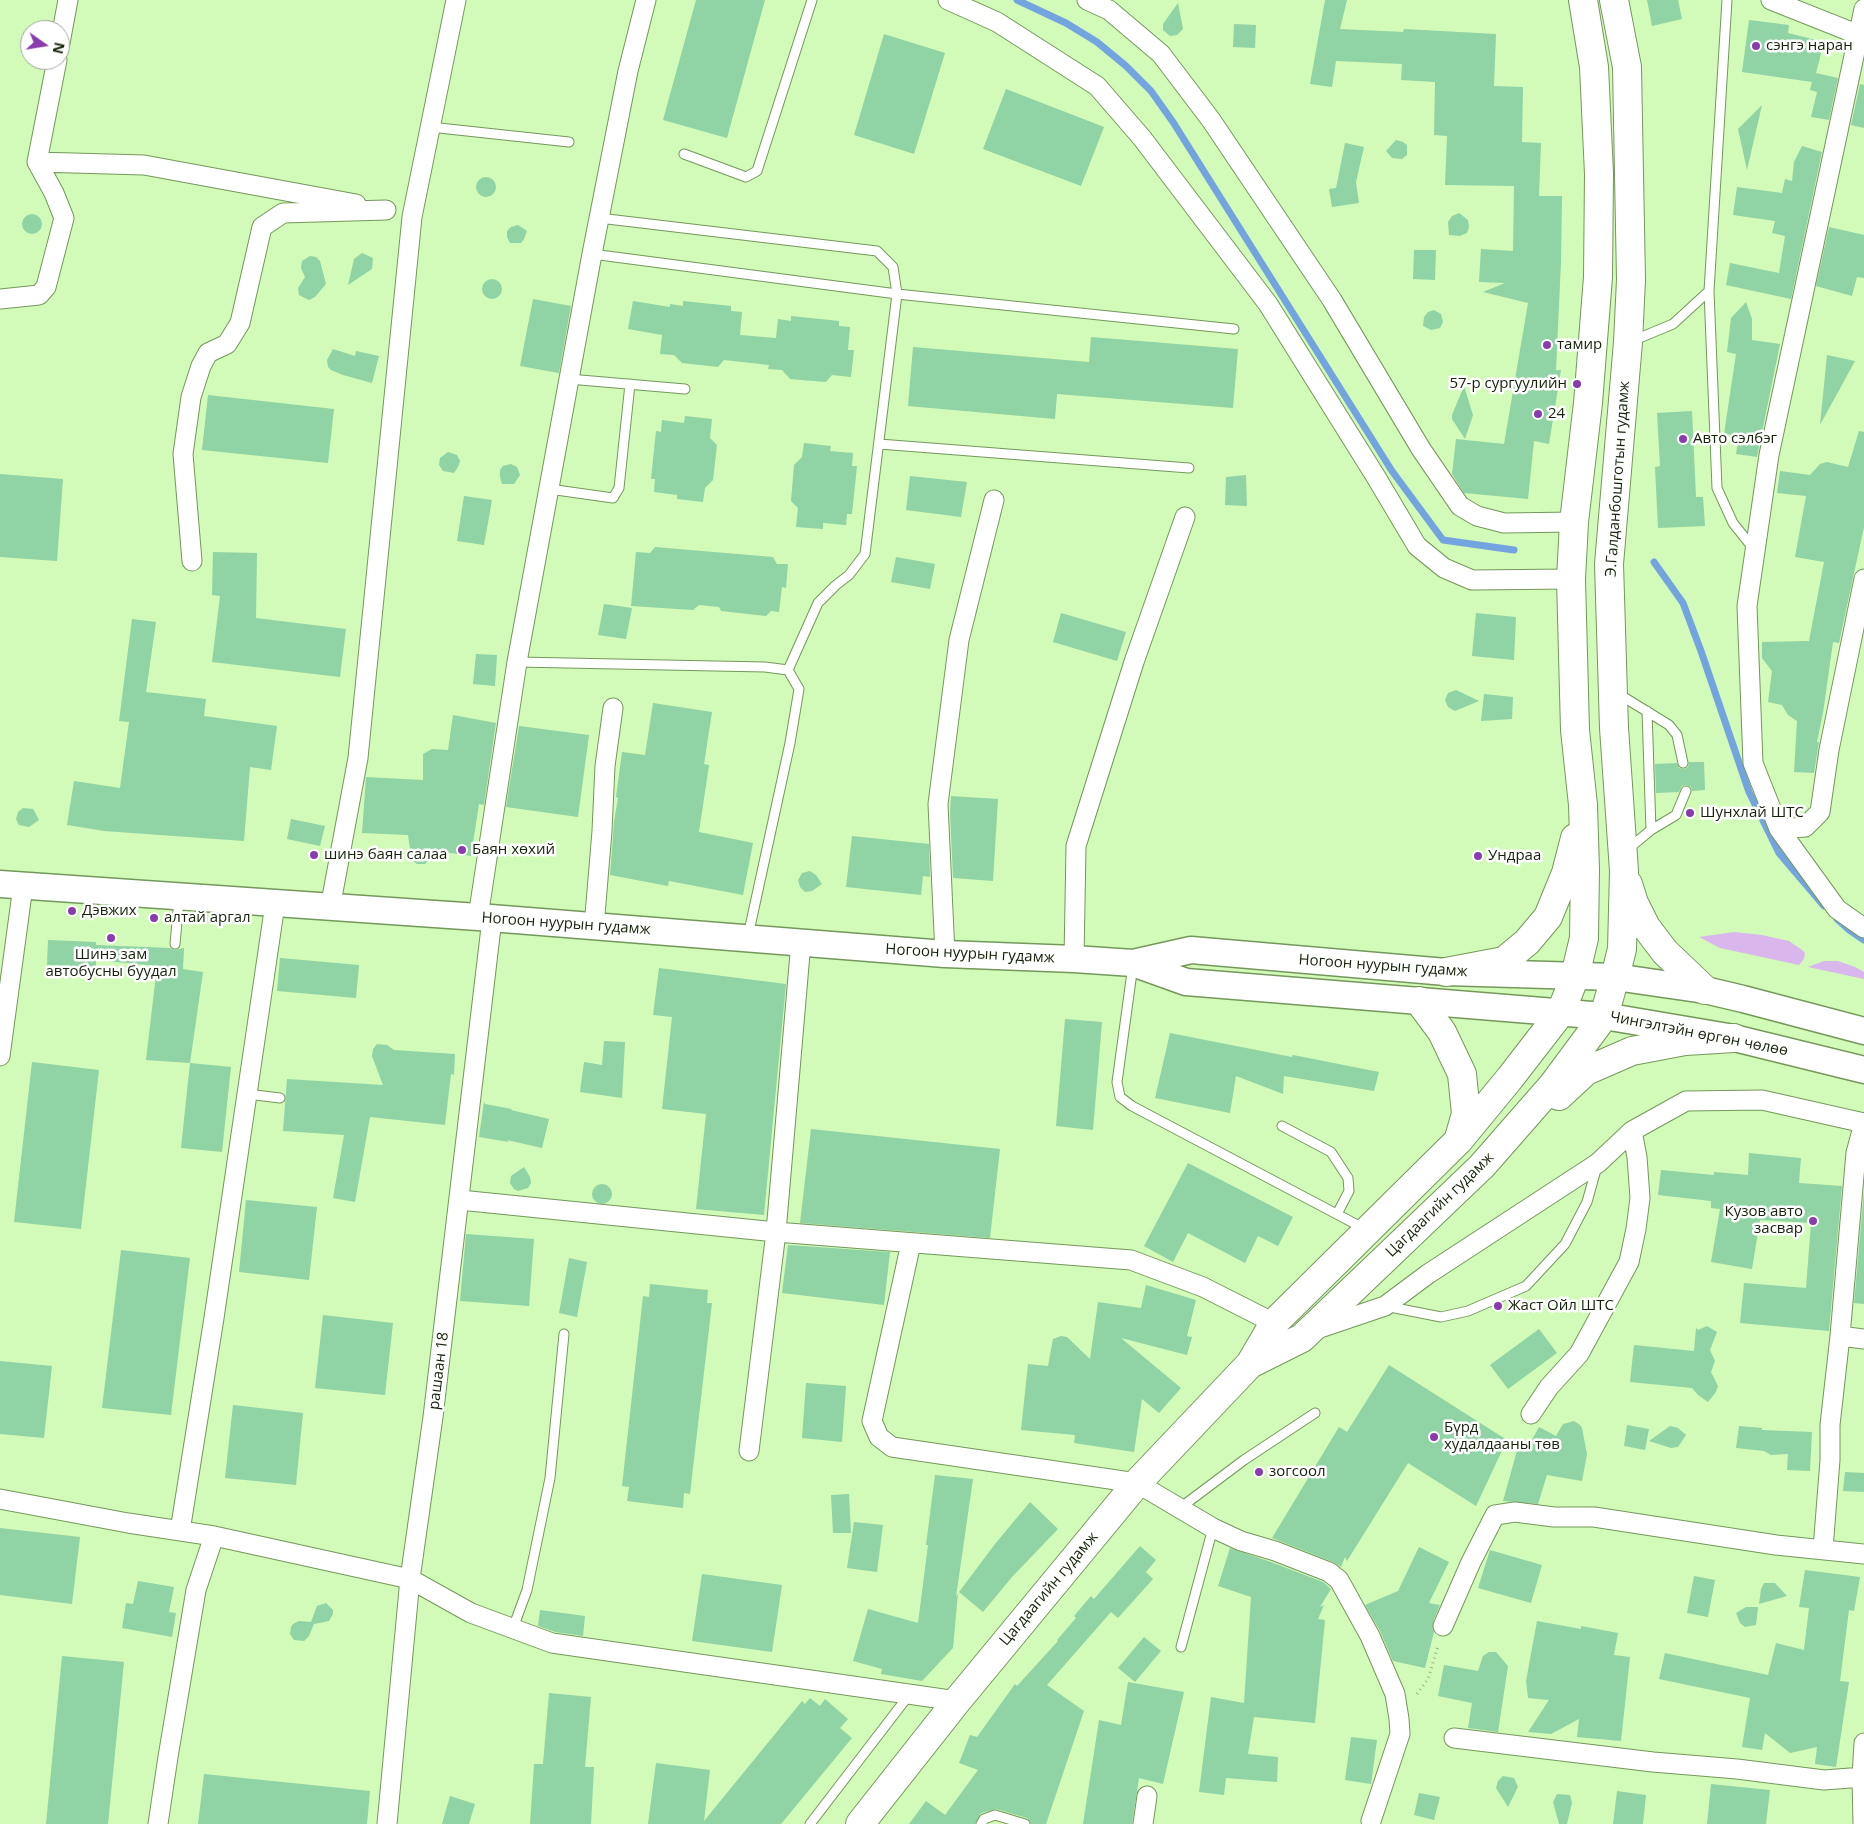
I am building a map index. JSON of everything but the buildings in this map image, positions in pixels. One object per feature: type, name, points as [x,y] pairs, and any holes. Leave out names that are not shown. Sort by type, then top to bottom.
[{"type":"main road","points":[[1561,1012],[1575,976],[1584,938],[1586,868],[1583,805],[1575,730],[1570,579],[1574,522],[1588,403],[1598,278],[1599,174],[1594,67],[1583,0]]},
{"type":"main road","name":"Э.Галданбошготын гудамж","points":[[1604,1016],[1622,948],[1623,863],[1613,690],[1609,564],[1628,342],[1631,280],[1627,67],[1614,0]]},
{"type":"main road","points":[[1446,972],[1504,961],[1527,942],[1548,917],[1566,873],[1583,805]]},
{"type":"main road","points":[[1623,863],[1634,903],[1646,927],[1665,952],[1705,990]]},
{"type":"main road","name":"Ногоон нуурын гудамж","points":[[12,885],[485,918],[945,954],[1133,963],[1186,982],[1561,1012]]},
{"type":"main road","name":"Ногоон нуурын гудамж","points":[[1133,963],[1191,950],[1446,972],[1575,976]]},
{"type":"main road","points":[[1575,976],[1615,977],[1705,990],[1864,1031]]},
{"type":"main road","points":[[1418,1001],[1442,1032],[1462,1074],[1466,1114],[1459,1140]]},
{"type":"main road","name":"Чингэлтэйн өргөн чөлөө","points":[[1561,1012],[1604,1016],[1734,1038],[1864,1070]]},
{"type":"main road","name":"Цагдаагийн гудамж","points":[[860,1824],[957,1701],[1137,1483],[1250,1364],[1274,1323],[1459,1140],[1561,1012]]},
{"type":"main road","name":"Цагдаагийн гудамж","points":[[1250,1364],[1302,1338],[1482,1166],[1552,1086],[1604,1016]]},
{"type":"main road","points":[[1482,1166],[1586,1071],[1632,1051],[1685,1041],[1734,1038]]},
{"type":"street","points":[[64,20],[68,0]]},
{"type":"street","points":[[330,908],[358,758],[411,228],[456,0]]},
{"type":"street","name":"рашаан 18","points":[[387,1824],[410,1579],[432,1426],[460,1200],[485,918],[517,662],[598,218],[628,71],[646,0]]},
{"type":"street","points":[[948,0],[997,22],[1097,86],[1142,138],[1268,304],[1376,476],[1417,546],[1444,568],[1472,580],[1570,579]]},
{"type":"street","points":[[1087,0],[1116,5],[1161,54],[1211,120],[1332,300],[1421,449],[1460,506],[1477,516],[1504,523],[1574,522]]},
{"type":"street","points":[[1771,0],[1861,36]]},
{"type":"street","points":[[1864,9],[1861,36],[1769,455],[1747,606],[1752,763],[1779,829],[1837,909],[1864,928]]},
{"type":"street","points":[[0,299],[39,296],[46,287],[64,218],[54,193],[36,162],[55,70]]},
{"type":"street","points":[[36,162],[144,164],[386,210],[411,228]]},
{"type":"street","points":[[192,561],[182,454],[191,396],[201,366],[208,354],[227,344],[240,323],[262,227],[283,213],[386,210]]},
{"type":"street","points":[[945,954],[938,804],[959,640],[994,500]]},
{"type":"street","points":[[1074,959],[1076,846],[1134,662],[1185,517]]},
{"type":"street","points":[[1779,829],[1805,827],[1820,812],[1829,750],[1864,579]]},
{"type":"street","points":[[594,927],[605,766],[613,708]]},
{"type":"street","points":[[0,1056],[12,885]]},
{"type":"street","points":[[180,1531],[213,1327],[275,904]]},
{"type":"street","points":[[749,1451],[776,1232],[801,942]]},
{"type":"street","points":[[1308,1332],[1385,1306],[1428,1274],[1598,1163],[1632,1131],[1686,1101],[1762,1100],[1864,1123],[1856,1153],[1830,1426],[1830,1460],[1823,1550]]},
{"type":"street","points":[[1531,1414],[1549,1387],[1579,1354],[1628,1262],[1636,1230],[1640,1198],[1637,1158],[1632,1131]]},
{"type":"street","points":[[460,1200],[776,1232],[1131,1260],[1204,1286],[1274,1323]]},
{"type":"street","points":[[911,1243],[872,1421],[878,1437],[892,1447],[1137,1483],[1213,1528],[1241,1541],[1275,1551],[1329,1572],[1340,1580],[1370,1636],[1395,1694],[1399,1719],[1400,1734],[1371,1821]]},
{"type":"street","points":[[1840,1336],[1864,1339]]},
{"type":"street","points":[[0,1499],[214,1536],[410,1579],[471,1613],[552,1642],[957,1701]]},
{"type":"street","points":[[1444,1626],[1471,1562],[1495,1515],[1516,1512],[1554,1517],[1594,1517],[1776,1545],[1864,1554]]},
{"type":"street","points":[[158,1824],[196,1590],[214,1536]]},
{"type":"street","points":[[1454,1738],[1824,1780],[1863,1777]]},
{"type":"street","points":[[1863,1824],[1864,1743]]},
{"type":"street","points":[[1143,1824],[1147,1796]]},
{"type":"lane","points":[[684,154],[746,177],[757,171],[812,0]]},
{"type":"lane","points":[[1727,0],[1709,291],[1717,488],[1733,523],[1755,550]]},
{"type":"lane","points":[[430,126],[569,142]]},
{"type":"lane","points":[[598,218],[876,251],[893,266],[898,294],[865,554],[849,575],[818,603],[788,670]]},
{"type":"lane","points":[[592,254],[898,294],[1234,329]]},
{"type":"lane","points":[[1628,342],[1674,324],[1709,291]]},
{"type":"lane","points":[[569,379],[685,389]]},
{"type":"lane","points":[[549,489],[613,498],[619,488],[630,384]]},
{"type":"lane","points":[[879,444],[1189,468]]},
{"type":"lane","points":[[517,662],[765,666],[788,670]]},
{"type":"lane","points":[[747,939],[790,743],[799,689],[788,670]]},
{"type":"lane","points":[[1613,690],[1669,725],[1677,735],[1683,762]]},
{"type":"lane","points":[[1647,711],[1651,830]]},
{"type":"lane","points":[[1623,863],[1651,830],[1676,815],[1686,791]]},
{"type":"lane","points":[[175,944],[180,897]]},
{"type":"lane","points":[[1133,963],[1117,1082],[1120,1097],[1132,1106],[1368,1231]]},
{"type":"lane","points":[[247,1094],[280,1098]]},
{"type":"lane","points":[[1282,1126],[1331,1152],[1348,1178],[1348,1191],[1337,1214]]},
{"type":"lane","points":[[1385,1306],[1442,1317],[1468,1311],[1526,1286],[1565,1244],[1587,1202],[1598,1163]]},
{"type":"lane","points":[[513,1628],[527,1590],[550,1478],[564,1334]]},
{"type":"lane","points":[[1180,1508],[1244,1460],[1314,1413]]},
{"type":"lane","points":[[1181,1647],[1213,1528]]},
{"type":"lane","points":[[810,1824],[910,1694]]},
{"type":"lane","points":[[980,1824],[984,1819],[995,1815],[1025,1824]]},
{"type":"path","points":[[1399,1719],[1428,1679],[1444,1626]]},
{"type":"shaded area","points":[[1734,932],[1762,935],[1789,941],[1805,953],[1804,959],[1799,965],[1720,948],[1699,937]]},
{"type":"shaded area","points":[[1824,961],[1838,961],[1855,967],[1864,972],[1864,979],[1808,967]]},
{"type":"waterway","points":[[1017,0],[1066,23],[1097,42],[1126,66],[1151,91],[1173,122],[1392,471],[1443,540],[1514,550]]},
{"type":"waterway","points":[[1654,562],[1683,603],[1749,792],[1779,853],[1824,906]]},
{"type":"waterway","points":[[1837,919],[1864,940]]},
{"type":"place","name":"сэнгэ наран","points":[[1756,46]]},
{"type":"place","name":"тамир","points":[[1547,345]]},
{"type":"place","name":"57-р сургуулийн","points":[[1577,384]]},
{"type":"place","name":"24","points":[[1538,414]]},
{"type":"place","name":"Авто сэлбэг","points":[[1683,439]]},
{"type":"place","name":"Шунхлай ШТС","points":[[1690,813]]},
{"type":"place","name":"Баян хөхий","points":[[462,850]]},
{"type":"place","name":"шинэ баян салаа","points":[[314,855]]},
{"type":"place","name":"Ундраа","points":[[1478,856]]},
{"type":"place","name":"Дэвжих","points":[[72,911]]},
{"type":"place","name":"алтай аргал","points":[[154,918]]},
{"type":"place","name":"Шинэ зам автобусны буудал","points":[[111,938]]},
{"type":"place","name":"Кузов авто засвар","points":[[1813,1221]]},
{"type":"place","name":"Жаст Ойл ШТС","points":[[1498,1306]]},
{"type":"place","name":"Бүрд худалдааны төв","points":[[1434,1437]]},
{"type":"place","name":"зогсоол","points":[[1259,1472]]}]
